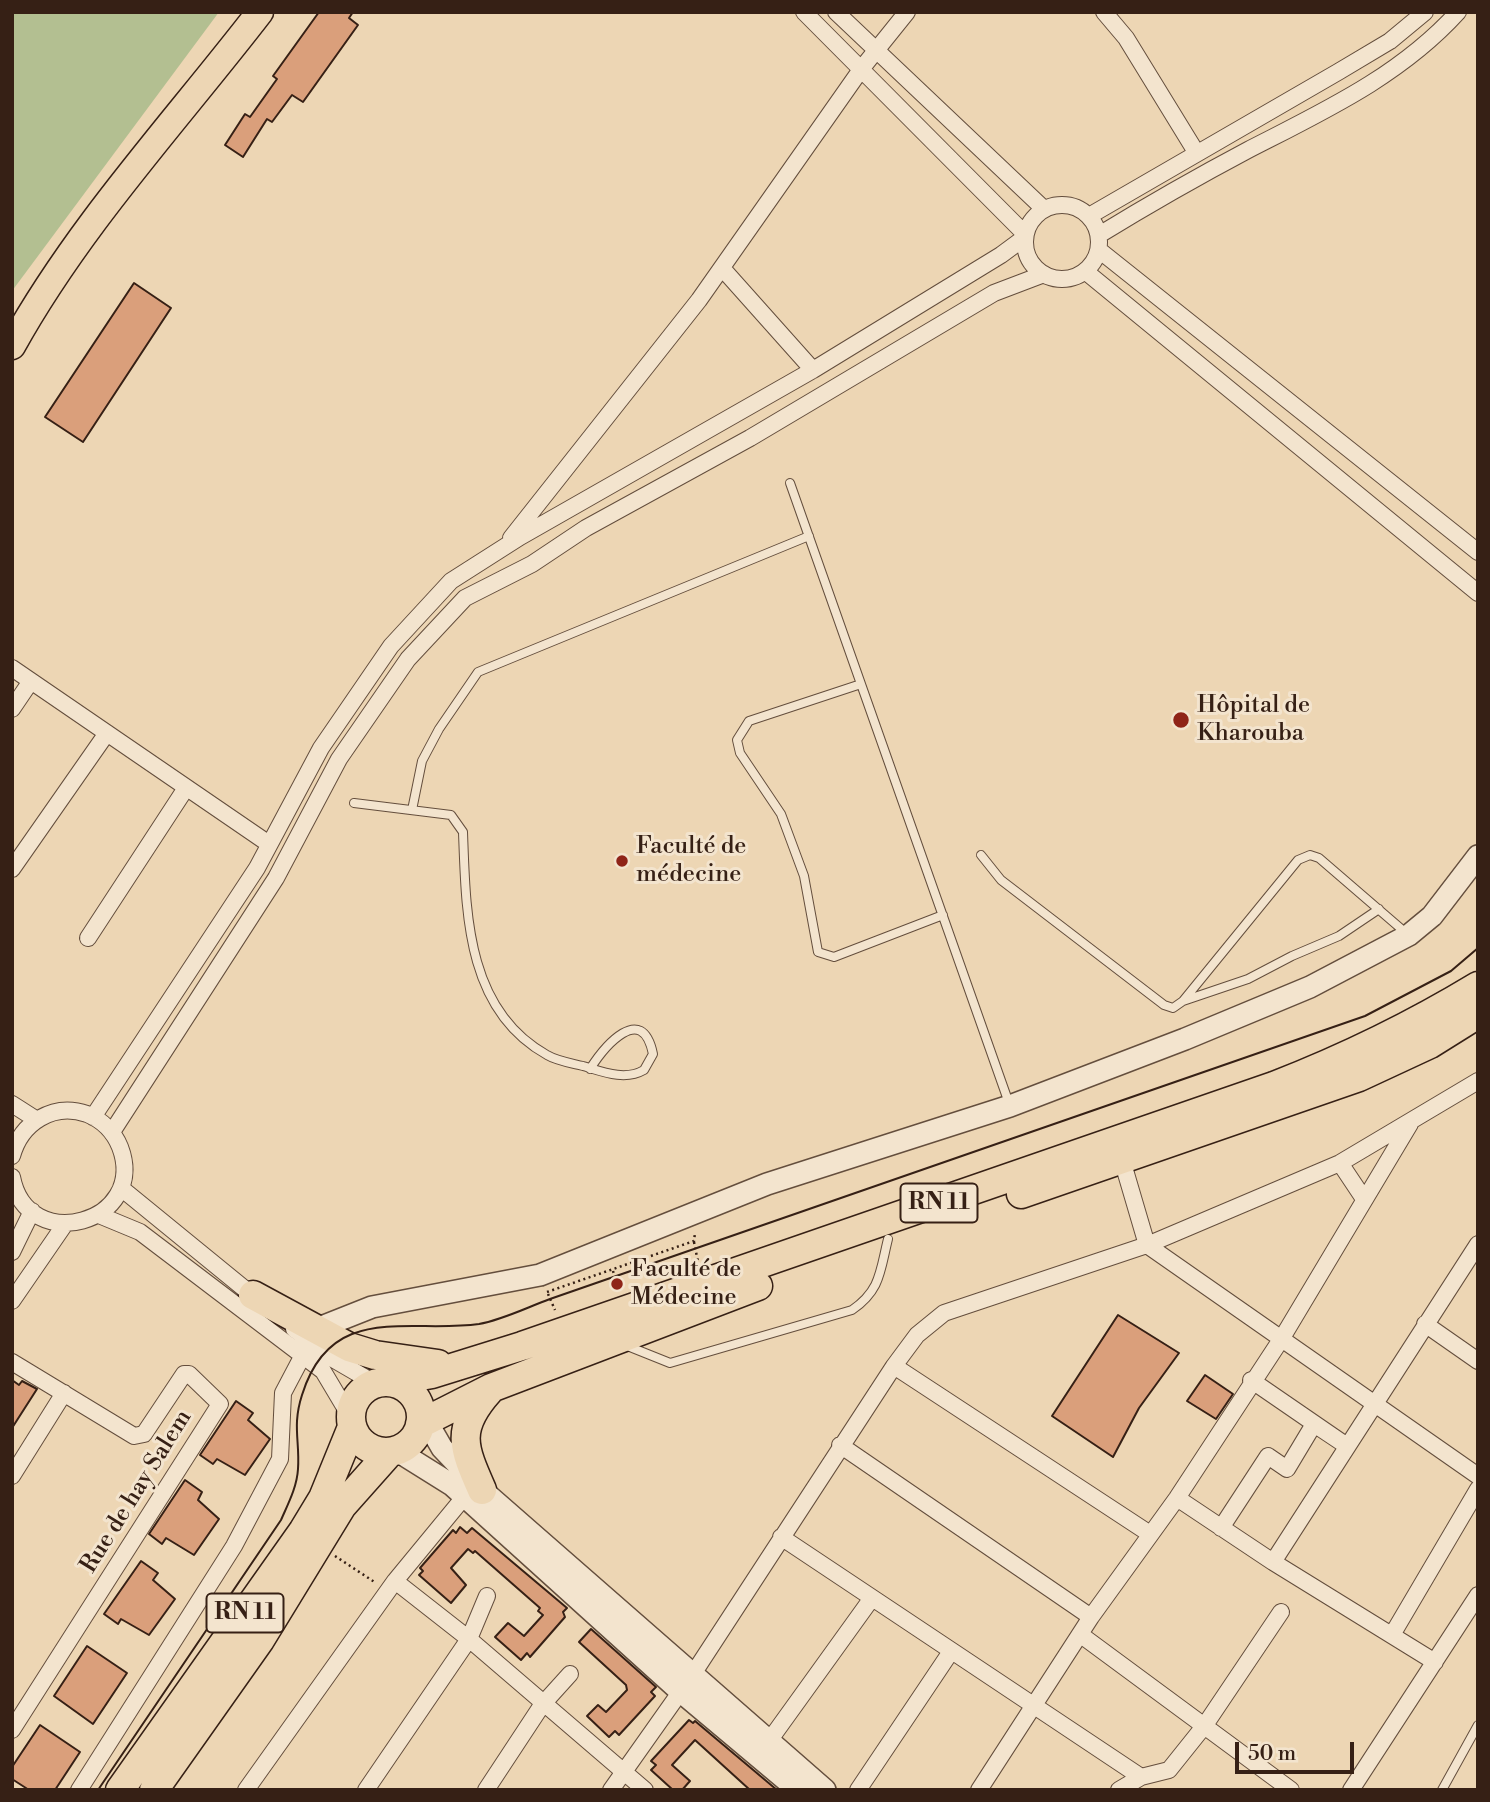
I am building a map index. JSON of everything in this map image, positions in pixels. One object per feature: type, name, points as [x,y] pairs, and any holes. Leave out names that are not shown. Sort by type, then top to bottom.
[{"type":"highway","name":"RN 11","points":[[381,1383],[458,1366],[799,1253],[1274,1086],[1352,1055],[1419,1022],[1478,986]]},
{"type":"highway","name":"RN 11","points":[[422,1418],[613,1339],[888,1239],[1359,1077],[1430,1044],[1478,1014]]},
{"type":"highway","points":[[253,1295],[309,1343],[458,1366]]},
{"type":"highway","points":[[381,1383],[404,1387],[411,1393],[422,1418],[413,1440],[393,1451],[371,1449],[356,1436],[352,1422],[360,1393],[381,1383]]},
{"type":"highway","points":[[473,1493],[464,1437],[470,1416],[491,1388]]},
{"type":"highway","name":"RN 11","points":[[120,1790],[303,1531],[323,1498],[352,1422]]},
{"type":"highway","name":"RN 11","points":[[154,1790],[260,1640],[342,1506],[393,1451]]},
{"type":"main road","points":[[12,346],[46,289],[83,237],[260,12]]},
{"type":"street","points":[[804,12],[1025,236],[1030,261],[1044,274],[1062,279],[1085,271],[1099,243],[1177,188],[1346,100],[1390,72],[1426,46],[1458,12]]},
{"type":"street","points":[[836,12],[1044,209]]},
{"type":"street","points":[[505,546],[722,268],[862,68],[907,12]]},
{"type":"street","points":[[1104,12],[1126,38],[1196,152]]},
{"type":"street","points":[[1089,216],[1380,47],[1425,12]]},
{"type":"street","points":[[1166,169],[1177,188]]},
{"type":"street","points":[[93,1116],[210,942],[269,844],[321,748],[391,646],[451,581],[505,546],[813,370],[1001,256],[1025,236],[1034,216],[1044,209],[1068,204],[1089,216],[1099,243],[1478,552]]},
{"type":"street","points":[[722,268],[813,370]]},
{"type":"street","points":[[1085,271],[1478,593]]},
{"type":"street","points":[[112,1132],[276,878],[316,797],[378,702],[439,623],[465,598],[495,580],[532,564],[586,528],[750,438],[994,293],[1044,274]]},
{"type":"street","points":[[1362,497],[1382,475]]},
{"type":"street","points":[[484,559],[495,580]]},
{"type":"street","points":[[12,668],[269,844]]},
{"type":"street","points":[[12,709],[31,681]]},
{"type":"street","points":[[12,869],[107,733]]},
{"type":"street","points":[[88,938],[186,788]]},
{"type":"street","points":[[79,1790],[227,1558],[280,1459],[282,1392],[309,1343],[372,1307],[540,1275],[766,1184],[1010,1106],[1185,1039],[1310,987],[1409,935],[1432,916],[1478,856]]},
{"type":"street","points":[[611,1790],[687,1682],[841,1445],[917,1335],[944,1313],[1147,1245],[1340,1163],[1478,1081]]},
{"type":"street","points":[[12,1104],[37,1120]]},
{"type":"street","points":[[12,1156],[16,1133],[47,1114],[71,1111],[93,1116],[112,1132],[122,1153],[121,1188],[108,1207],[88,1220],[65,1224],[42,1218],[32,1211],[17,1193],[12,1177]]},
{"type":"street","points":[[979,1790],[1091,1617],[1177,1497],[1251,1380],[1282,1338],[1411,1122]]},
{"type":"street","points":[[1122,1160],[1147,1245],[1478,1476]]},
{"type":"street","points":[[1340,1163],[1364,1199]]},
{"type":"street","points":[[121,1188],[332,1359],[381,1383]]},
{"type":"street","points":[[12,1251],[32,1211]]},
{"type":"street","points":[[99,1215],[140,1231],[309,1343],[352,1422]]},
{"type":"street","points":[[12,1301],[65,1224]]},
{"type":"street","points":[[1273,1562],[1373,1403],[1478,1244]]},
{"type":"street","points":[[1425,1324],[1478,1361]]},
{"type":"street","name":"Rue de hay Salem","points":[[12,1362],[140,1437],[184,1374],[189,1374],[220,1404],[12,1730]]},
{"type":"street","points":[[894,1366],[1150,1534]]},
{"type":"street","points":[[1251,1380],[1346,1446]]},
{"type":"street","points":[[12,1476],[64,1393]]},
{"type":"street","points":[[422,1418],[473,1493]]},
{"type":"street","points":[[1221,1528],[1268,1456],[1287,1469],[1314,1424],[1346,1446]]},
{"type":"street","points":[[841,1445],[1091,1617]]},
{"type":"street","points":[[393,1451],[473,1493],[687,1682],[798,1790]]},
{"type":"street","points":[[1392,1635],[1478,1489]]},
{"type":"street","points":[[246,1790],[395,1581],[473,1493]]},
{"type":"street","points":[[1177,1497],[1273,1562],[1436,1661]]},
{"type":"street","points":[[782,1537],[950,1653],[1142,1777]]},
{"type":"street","points":[[395,1581],[469,1639],[542,1705],[645,1790]]},
{"type":"street","points":[[1351,1790],[1478,1595]]},
{"type":"street","points":[[366,1790],[469,1639],[487,1596]]},
{"type":"street","points":[[769,1741],[872,1598]]},
{"type":"street","points":[[1119,1790],[1142,1777],[1169,1770],[1205,1726],[1281,1612]]},
{"type":"street","points":[[1081,1636],[1291,1790]]},
{"type":"street","points":[[858,1790],[950,1653]]},
{"type":"street","points":[[486,1790],[542,1705],[570,1674]]},
{"type":"street","points":[[687,1682],[769,1741],[825,1790]]},
{"type":"lane","points":[[789,483],[1010,1106]]},
{"type":"lane","points":[[412,810],[422,761],[439,729],[478,672],[808,536]]},
{"type":"lane","points":[[861,684],[749,721],[737,740],[740,753],[781,814],[804,876],[818,952],[834,957],[943,915]]},
{"type":"lane","points":[[354,803],[451,815],[459,823],[463,832],[466,912],[475,965],[489,995],[510,1025],[530,1044],[550,1057],[590,1069],[622,1076],[637,1074],[650,1063],[653,1054],[651,1045],[645,1036],[634,1030],[618,1034],[605,1045],[590,1069]]},
{"type":"lane","points":[[981,855],[1001,880],[1164,1005],[1173,1008],[1183,1001],[1298,860],[1310,855],[1319,858],[1409,935]]},
{"type":"lane","points":[[1183,1001],[1248,979],[1339,936],[1379,909]]},
{"type":"lane","points":[[613,1339],[670,1363],[852,1310],[869,1298],[877,1286],[888,1239]]},
{"type":"lane","points":[[1442,1790],[1478,1725]]},
{"type":"path","points":[[620,1291],[612,1270],[694,1241],[697,1212]]},
{"type":"path","points":[[343,1562],[370,1579]]},
{"type":"green space","points":[[12,12],[219,12],[12,291]]},
{"type":"building","points":[[319,12],[353,12],[349,18],[358,25],[303,102],[292,95],[272,122],[267,119],[243,157],[225,145],[245,114],[250,117],[277,79],[273,76]]},
{"type":"building","points":[[134,283],[171,308],[83,442],[45,417]]},
{"type":"building","points":[[1118,1315],[1179,1353],[1139,1408],[1113,1457],[1052,1416]]},
{"type":"building","points":[[1205,1375],[1233,1394],[1216,1419],[1187,1401]]},
{"type":"building","points":[[12,1380],[19,1385],[22,1381],[37,1389],[12,1428]]},
{"type":"building","points":[[236,1401],[253,1413],[248,1420],[270,1439],[245,1475],[217,1459],[213,1464],[200,1455]]},
{"type":"building","points":[[185,1480],[202,1492],[198,1500],[219,1519],[194,1555],[166,1538],[162,1544],[149,1534]]},
{"type":"building","points":[[460,1527],[467,1533],[472,1528],[567,1608],[563,1612],[565,1617],[530,1657],[527,1653],[521,1660],[495,1637],[508,1623],[524,1636],[543,1615],[538,1611],[540,1608],[475,1551],[473,1553],[468,1549],[451,1568],[466,1585],[451,1603],[419,1575],[423,1571],[420,1568],[453,1530],[456,1533]]},
{"type":"building","points":[[141,1561],[158,1573],[153,1580],[175,1599],[149,1635],[121,1619],[118,1624],[104,1614]]},
{"type":"building","points":[[591,1629],[656,1687],[651,1692],[655,1696],[619,1735],[615,1731],[609,1737],[587,1716],[598,1705],[606,1712],[627,1690],[626,1685],[579,1642]]},
{"type":"building","points":[[87,1646],[127,1673],[93,1724],[54,1696]]},
{"type":"building","points":[[689,1720],[693,1723],[695,1721],[777,1790],[750,1790],[695,1740],[672,1765],[690,1781],[682,1790],[673,1790],[651,1770],[656,1765],[651,1761]]},
{"type":"building","points":[[40,1725],[80,1752],[55,1790],[29,1790],[12,1779],[12,1767]]},
{"type":"tram line","points":[[98,1790],[281,1520],[297,1476],[297,1425],[302,1395],[315,1365],[332,1346],[352,1334],[375,1328],[479,1324],[506,1316],[1365,1016],[1451,971],[1478,948]]},
{"type":"place","name":"Hôpital de Kharouba","points":[[1181,720]]},
{"type":"place","name":"Faculté de médecine","points":[[622,861]]},
{"type":"place","name":"Faculté de Médecine","points":[[617,1284]]}]
